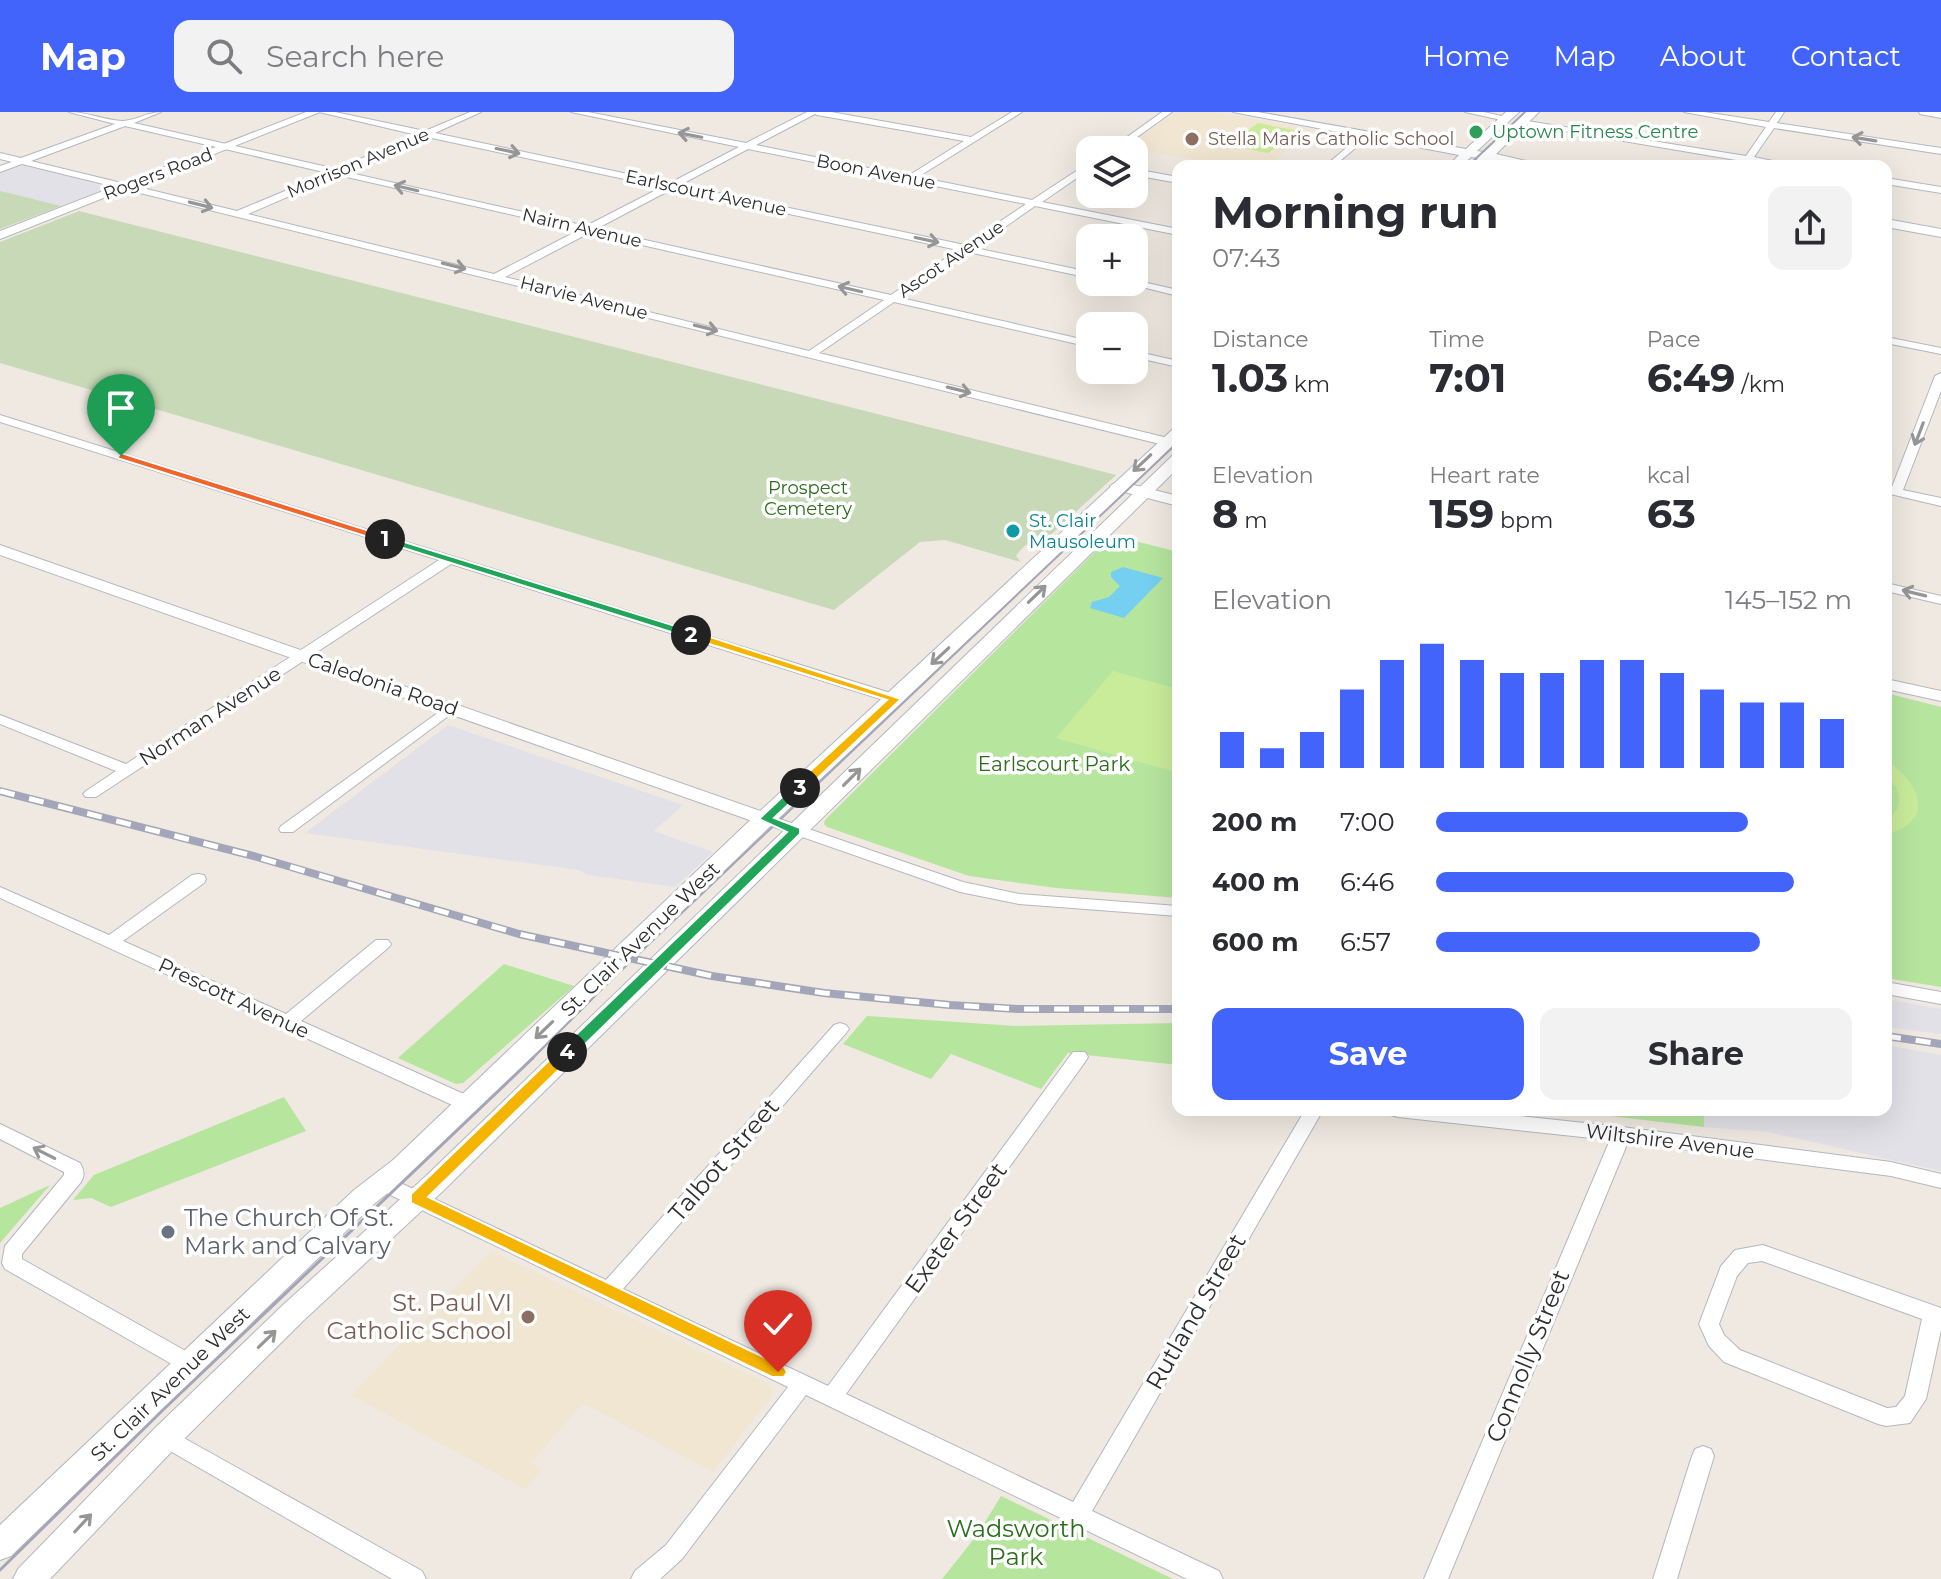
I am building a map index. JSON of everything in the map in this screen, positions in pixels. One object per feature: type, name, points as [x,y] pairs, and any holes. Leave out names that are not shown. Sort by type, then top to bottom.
[{"type":"main road","points":[[1239,112],[1509,160]]},
{"type":"main road","points":[[1484,160],[1533,112]]},
{"type":"main road","points":[[1460,160],[1510,115]]},
{"type":"main road","points":[[1892,224],[1941,233]]},
{"type":"main road","name":"St. Clair Avenue West","points":[[0,1546],[765,819],[1118,486],[1172,439]]},
{"type":"main road","name":"St. Clair Avenue West","points":[[29,1579],[166,1437],[416,1199],[1172,465]]},
{"type":"street","name":"Nairn Avenue","points":[[73,112],[1076,341]]},
{"type":"street","points":[[0,169],[157,112]]},
{"type":"street","name":"Rogers Road","points":[[0,235],[315,112]]},
{"type":"street","name":"Earlscourt Avenue","points":[[323,112],[1076,272]]},
{"type":"street","name":"Morrison Avenue","points":[[239,214],[477,112]]},
{"type":"street","name":"Boon Avenue","points":[[575,112],[1172,231]]},
{"type":"street","points":[[496,277],[815,112],[971,140]]},
{"type":"street","points":[[909,179],[1018,112]]},
{"type":"street","points":[[1133,136],[1168,112]]},
{"type":"street","points":[[1469,112],[1510,115]]},
{"type":"street","points":[[1688,112],[1941,151]]},
{"type":"street","points":[[1747,160],[1780,112]]},
{"type":"street","points":[[1923,112],[1941,115]]},
{"type":"street","points":[[1521,123],[1728,160]]},
{"type":"street","points":[[1336,160],[1368,134]]},
{"type":"street","name":"Harvie Avenue","points":[[0,156],[811,354],[1172,438]]},
{"type":"street","name":"Ascot Avenue","points":[[811,354],[1076,175]]},
{"type":"street","points":[[1148,175],[1172,179]]},
{"type":"street","points":[[1892,182],[1941,190]]},
{"type":"street","points":[[1148,287],[1172,292]]},
{"type":"street","points":[[1892,341],[1941,351]]},
{"type":"street","points":[[1148,357],[1172,363]]},
{"type":"street","points":[[1892,489],[1941,376]]},
{"type":"street","points":[[0,418],[895,699]]},
{"type":"street","points":[[1118,486],[1172,500]]},
{"type":"street","points":[[1892,491],[1941,502]]},
{"type":"street","name":"Caledonia Road","points":[[0,550],[765,819]]},
{"type":"street","name":"Norman Avenue","points":[[91,794],[450,559]]},
{"type":"street","points":[[1892,588],[1941,600]]},
{"type":"street","points":[[1892,685],[1941,696]]},
{"type":"street","points":[[287,829],[450,708]]},
{"type":"street","points":[[0,719],[127,770]]},
{"type":"street","points":[[765,819],[960,887],[1019,899],[1172,911]]},
{"type":"street","points":[[112,941],[198,879]]},
{"type":"street","name":"Prescott Avenue","points":[[0,892],[468,1104]]},
{"type":"street","points":[[288,1022],[382,944]]},
{"type":"street","points":[[1892,989],[1941,998]]},
{"type":"street","name":"Talbot Street","points":[[609,1291],[840,1029]]},
{"type":"street","name":"Exeter Street","points":[[832,1397],[1079,1057]]},
{"type":"street","name":"Rutland Street","points":[[1078,1515],[1311,1116]]},
{"type":"street","name":"Wiltshire Avenue","points":[[1454,1116],[1891,1169],[1941,1181]]},
{"type":"street","points":[[0,1131],[73,1168],[71,1184],[12,1252],[12,1263],[192,1365]]},
{"type":"street","name":"Connolly Street","points":[[1436,1579],[1622,1134]]},
{"type":"street","points":[[383,1183],[1211,1579]]},
{"type":"street","points":[[1763,1253],[1938,1315],[1915,1399],[1902,1416],[1886,1417],[1732,1356],[1716,1340],[1709,1324],[1728,1272],[1742,1256],[1763,1253]]},
{"type":"street","points":[[643,1579],[674,1552],[802,1384]]},
{"type":"street","points":[[166,1437],[414,1579]]},
{"type":"street","points":[[1665,1579],[1703,1456]]},
{"type":"shaded area","points":[[1177,112],[1214,112],[1315,130],[1275,160],[1195,160],[1148,151],[1148,136],[1141,136]]},
{"type":"shaded area","points":[[24,165],[107,188],[61,206],[0,191],[0,172]]},
{"type":"shaded area","points":[[448,725],[683,805],[654,831],[713,852],[675,887],[588,875],[579,870],[305,833]]},
{"type":"shaded area","points":[[1892,1000],[1941,1009],[1941,1034],[1892,1028]]},
{"type":"shaded area","points":[[1892,1046],[1941,1055],[1941,1171],[1768,1132],[1704,1127],[1704,1116],[1892,1116]]},
{"type":"shaded area","name":"St. Paul VI Catholic School","points":[[491,1251],[767,1383],[772,1395],[713,1472],[583,1403],[531,1463],[542,1470],[525,1489],[351,1395]]},
{"type":"green space","points":[[1258,123],[1298,131],[1268,153],[1227,145]]},
{"type":"green space","points":[[0,191],[9,193],[61,206],[0,229]]},
{"type":"green space","name":"Prospect Cemetery","points":[[79,211],[1116,475],[1043,542],[1024,547],[1016,556],[1021,562],[945,540],[920,542],[834,610],[0,363],[0,242]]},
{"type":"green space","name":"Earlscourt Park","points":[[1112,535],[1172,550],[1172,898],[1056,888],[969,876],[827,827],[825,820]]},
{"type":"green space","points":[[1113,671],[1172,687],[1172,771],[1056,738]]},
{"type":"green space","points":[[1892,695],[1941,707],[1941,987],[1892,979]]},
{"type":"green space","points":[[1892,764],[1914,790],[1918,811],[1913,820],[1892,832],[1892,815],[1899,804],[1892,782]]},
{"type":"green space","points":[[504,964],[574,986],[463,1083],[456,1084],[398,1058]]},
{"type":"green space","points":[[867,1016],[1016,1026],[1172,1023],[1172,1064],[1068,1053],[1041,1089],[951,1054],[931,1079],[843,1044]]},
{"type":"green space","points":[[284,1097],[306,1131],[111,1207],[91,1198],[73,1200],[94,1175]]},
{"type":"green space","points":[[1610,1116],[1704,1116],[1704,1127]]},
{"type":"green space","points":[[50,1185],[0,1243],[0,1208]]},
{"type":"green space","name":"Wadsworth Park","points":[[1001,1496],[1173,1579],[942,1579],[977,1535]]},
{"type":"water","points":[[1123,567],[1163,578],[1124,618],[1090,608],[1092,602],[1109,597],[1120,586],[1111,577],[1111,572]]},
{"type":"tram line","points":[[1474,160],[1525,112]]},
{"type":"tram line","points":[[533,1058],[609,982],[1172,448]]},
{"type":"tram line","points":[[0,1570],[165,1408],[533,1058]]},
{"type":"railway","points":[[0,791],[257,857],[519,934],[712,976],[824,993],[950,1005],[1018,1009],[1172,1009]]},
{"type":"railway","points":[[1892,1037],[1941,1044]]},
{"type":"place","name":"Uptown Fitness Centre","points":[[1476,132]]},
{"type":"place","name":"Stella Maris Catholic School","points":[[1192,139]]},
{"type":"place","name":"St. Clair Mausoleum","points":[[1013,531]]},
{"type":"place","name":"The Church Of St. Mark and Calvary","points":[[168,1232]]},
{"type":"place","name":"St. Paul VI Catholic School","points":[[528,1317]]},
{"type":"route","points":[[121,456],[895,699],[765,819],[796,831],[416,1199],[778,1372]]}]
